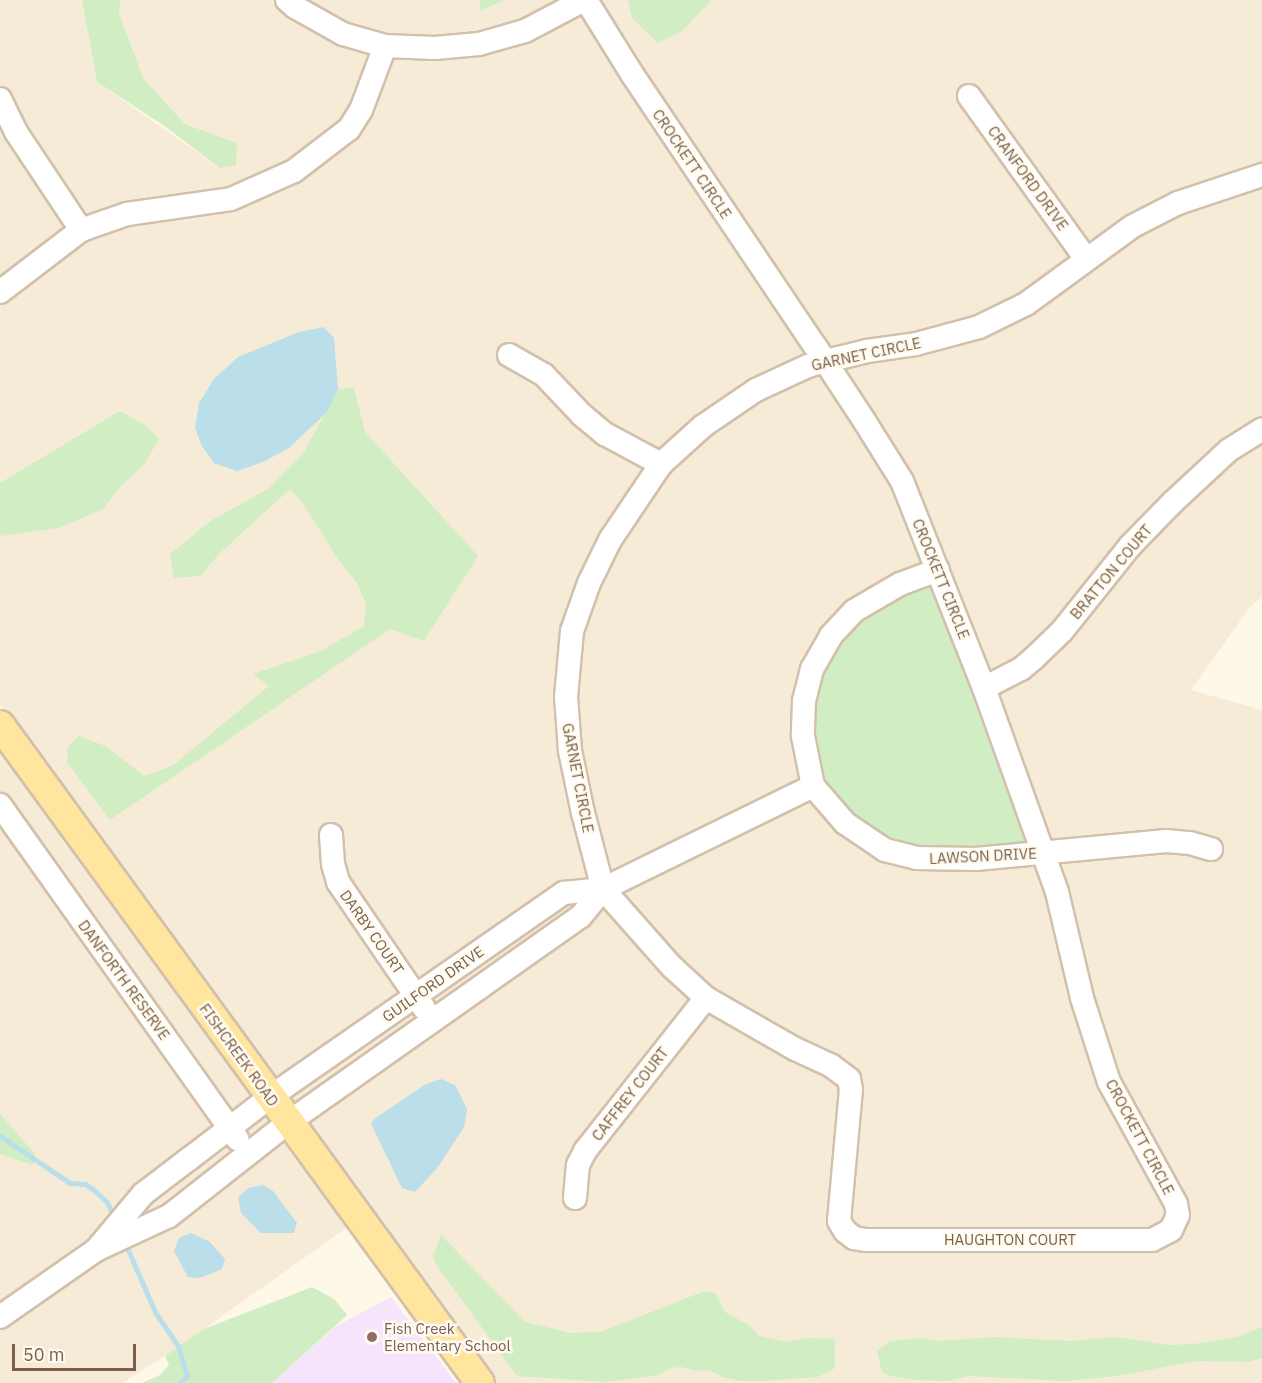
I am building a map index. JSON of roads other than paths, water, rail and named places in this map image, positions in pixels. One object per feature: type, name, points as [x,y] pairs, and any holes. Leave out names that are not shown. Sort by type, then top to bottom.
[{"type":"main road","name":"FISHCREEK ROAD","points":[[0,725],[480,1383]]},
{"type":"street","points":[[287,0],[295,7],[343,34],[385,46],[435,48],[478,44],[525,31],[585,0]]},
{"type":"street","name":"CROCKETT CIRCLE","points":[[585,0],[902,481],[984,688],[1057,892],[1082,998],[1109,1082],[1176,1204],[1178,1215]]},
{"type":"street","points":[[0,292],[81,230],[127,214],[231,199],[294,171],[349,129],[361,110],[385,46]]},
{"type":"street","name":"CRANFORD DRIVE","points":[[969,96],[1086,259]]},
{"type":"street","points":[[0,99],[16,132],[81,230]]},
{"type":"street","name":"GARNET CIRCLE","points":[[839,1221],[851,1090],[849,1079],[832,1066],[706,998],[672,967],[603,889],[570,751],[566,697],[568,653],[572,631],[586,592],[610,540],[661,464],[703,426],[756,390],[808,366],[916,344],[980,327],[1026,304],[1133,226],[1178,203],[1262,175]]},
{"type":"street","points":[[509,355],[544,375],[582,415],[603,432],[661,464]]},
{"type":"street","name":"BRATTON COURT","points":[[984,688],[1021,669],[1033,659],[1062,631],[1130,546],[1173,502],[1228,450],[1262,429]]},
{"type":"street","name":"LAWSON DRIVE","points":[[938,570],[900,584],[854,611],[831,636],[814,664],[804,701],[803,736],[813,786],[845,823],[885,850],[917,858],[947,860],[1166,841],[1190,843],[1211,849]]},
{"type":"street","name":"GUILFORD DRIVE","points":[[115,1235],[142,1194],[270,1097],[564,892],[603,889],[813,786]]},
{"type":"street","name":"DANFORTH RESERVE","points":[[0,805],[231,1127],[246,1156]]},
{"type":"street","name":"DARBY COURT","points":[[331,835],[333,864],[338,882],[433,1022]]},
{"type":"street","name":"GUILFORD DRIVE","points":[[115,1235],[170,1216],[289,1122],[581,916],[603,889]]},
{"type":"street","name":"CAFFREY COURT","points":[[575,1198],[578,1165],[585,1151],[706,998]]},
{"type":"street","name":"HAUGHTON COURT","points":[[839,1221],[845,1231],[854,1238],[866,1240],[1152,1240],[1171,1230],[1178,1215]]},
{"type":"street","points":[[0,1317],[115,1235]]},
{"type":"water","points":[[324,327],[334,338],[338,389],[327,412],[289,448],[263,462],[237,471],[214,463],[202,446],[195,428],[199,403],[214,379],[238,357],[299,332]]},
{"type":"water","points":[[441,1079],[455,1085],[467,1109],[464,1127],[438,1167],[415,1192],[402,1188],[371,1124],[374,1119],[426,1084]]},
{"type":"water","points":[[263,1185],[273,1191],[297,1223],[294,1233],[261,1233],[241,1213],[238,1198],[248,1188]]},
{"type":"water","points":[[191,1233],[210,1242],[225,1259],[222,1269],[200,1278],[188,1277],[174,1251],[179,1238]]},
{"type":"waterway","points":[[0,1136],[70,1183],[85,1184],[94,1190],[107,1202],[114,1218]]},
{"type":"waterway","points":[[125,1243],[155,1312],[178,1346],[187,1376],[180,1383]]},
{"type":"place","name":"Fish Creek Elementary School","points":[[372,1337]]}]
